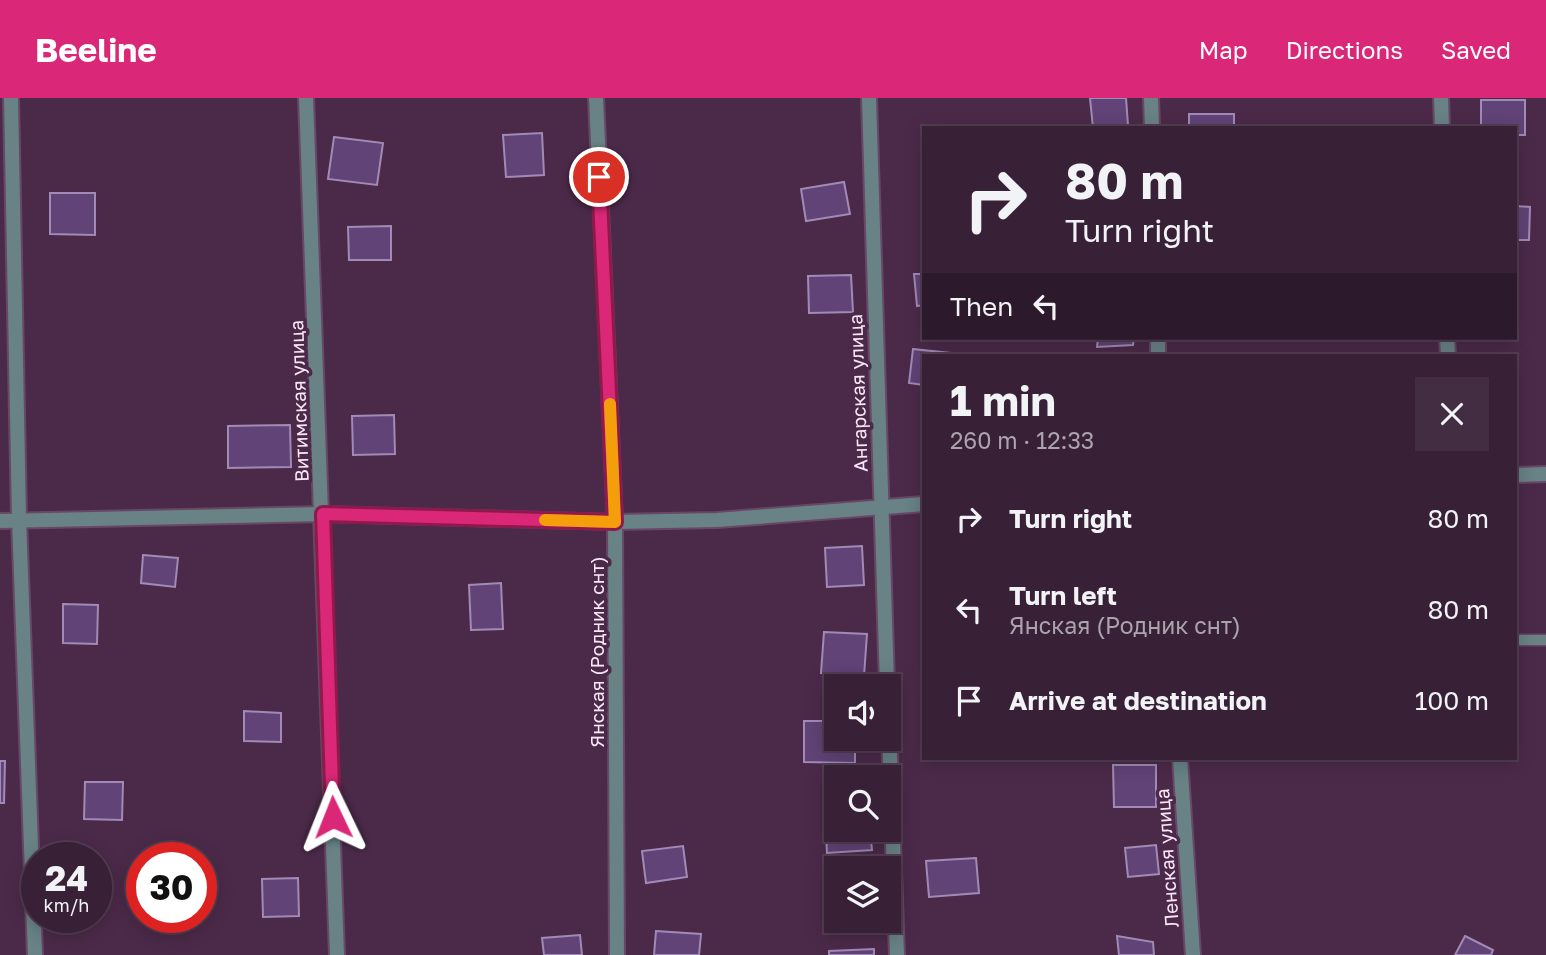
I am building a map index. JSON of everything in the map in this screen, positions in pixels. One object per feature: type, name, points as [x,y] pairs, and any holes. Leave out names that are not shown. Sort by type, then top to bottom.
[{"type":"street","points":[[12,98],[19,519],[35,955]]},
{"type":"street","name":"Витимская улица","points":[[306,98],[337,955]]},
{"type":"street","name":"Янская (Родник снт)","points":[[596,98],[615,522],[617,955]]},
{"type":"street","name":"Ангарская улица","points":[[869,98],[887,674]]},
{"type":"street","points":[[1151,98],[1152,126]]},
{"type":"street","points":[[1441,98],[1442,126]]},
{"type":"street","points":[[1517,475],[1546,474]]},
{"type":"street","points":[[0,521],[323,514],[615,522],[717,520],[922,504]]},
{"type":"street","points":[[890,751],[897,955]]},
{"type":"street","name":"Ленская улица","points":[[1180,760],[1193,955]]},
{"type":"lane","points":[[1517,640],[1546,640]]},
{"type":"building","points":[[1090,98],[1126,98],[1128,125],[1093,126]]},
{"type":"building","points":[[1481,100],[1525,100],[1525,135],[1517,135],[1517,126],[1481,126]]},
{"type":"building","points":[[1189,114],[1234,114],[1234,126],[1189,126]]},
{"type":"building","points":[[542,133],[544,175],[506,177],[503,135]]},
{"type":"building","points":[[334,137],[383,143],[377,185],[328,179]]},
{"type":"building","points":[[844,182],[850,214],[806,221],[801,189]]},
{"type":"building","points":[[50,193],[95,193],[95,235],[50,234]]},
{"type":"building","points":[[1517,206],[1530,207],[1529,240],[1517,240]]},
{"type":"building","points":[[391,226],[391,260],[349,260],[348,227]]},
{"type":"building","points":[[914,274],[922,274],[922,305],[917,306]]},
{"type":"building","points":[[851,275],[853,312],[809,313],[808,276]]},
{"type":"building","points":[[1098,340],[1134,340],[1133,345],[1097,347]]},
{"type":"building","points":[[913,349],[960,354],[922,354],[922,385],[909,383]]},
{"type":"building","points":[[394,415],[395,454],[353,455],[352,416]]},
{"type":"building","points":[[290,425],[291,467],[228,468],[228,426]]},
{"type":"building","points":[[862,546],[864,585],[827,587],[825,548]]},
{"type":"building","points":[[143,555],[178,558],[175,587],[141,583]]},
{"type":"building","points":[[501,583],[503,629],[471,630],[469,585]]},
{"type":"building","points":[[63,604],[98,605],[97,644],[63,643]]},
{"type":"building","points":[[824,632],[867,634],[864,674],[821,673]]},
{"type":"building","points":[[244,711],[281,713],[281,742],[244,741]]},
{"type":"building","points":[[804,721],[824,721],[824,751],[855,751],[855,763],[804,762]]},
{"type":"building","points":[[0,761],[5,761],[4,803],[0,803]]},
{"type":"building","points":[[1113,765],[1156,765],[1156,807],[1114,807]]},
{"type":"building","points":[[85,782],[123,782],[122,820],[84,819]]},
{"type":"building","points":[[826,842],[871,842],[872,850],[827,853]]},
{"type":"building","points":[[1156,845],[1159,874],[1128,877],[1125,848]]},
{"type":"building","points":[[683,846],[687,877],[646,883],[642,851]]},
{"type":"building","points":[[976,858],[979,893],[929,897],[926,861]]},
{"type":"building","points":[[298,878],[299,916],[263,917],[262,879]]},
{"type":"building","points":[[656,931],[701,934],[699,955],[654,955]]},
{"type":"building","points":[[580,935],[582,955],[544,955],[542,938]]},
{"type":"building","points":[[1117,936],[1153,942],[1154,955],[1119,955]]},
{"type":"building","points":[[1465,936],[1493,950],[1491,955],[1455,955]]},
{"type":"building","points":[[874,949],[874,955],[829,955],[829,951]]},
{"type":"slow traffic","points":[[545,520],[615,522],[610,404]]},
{"type":"route","points":[[333,817],[323,514],[615,522],[599,177]]}]
